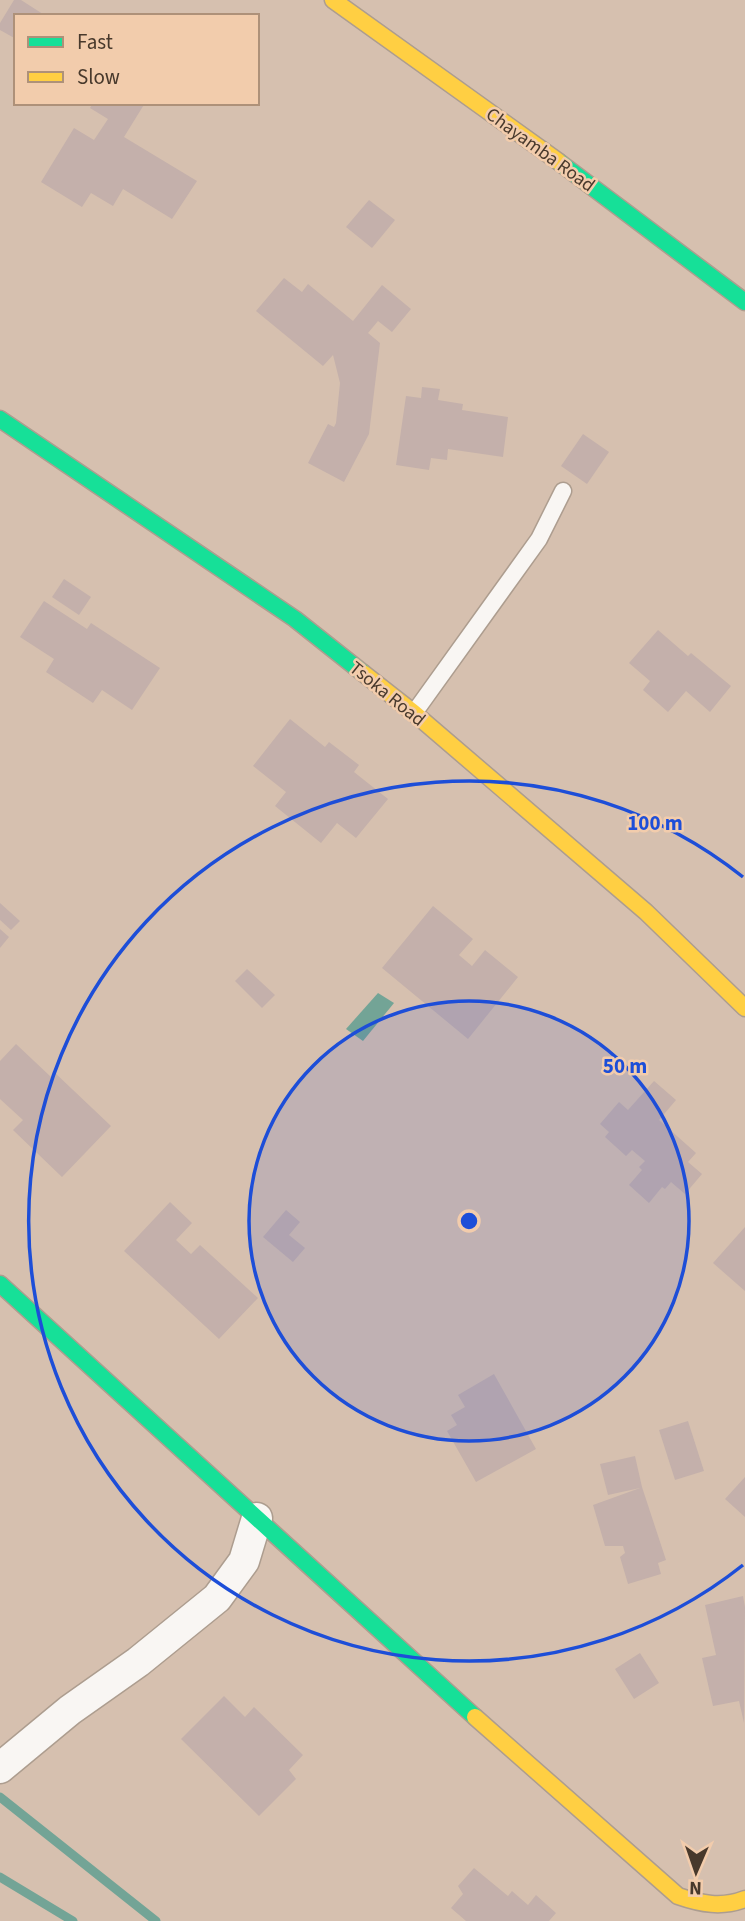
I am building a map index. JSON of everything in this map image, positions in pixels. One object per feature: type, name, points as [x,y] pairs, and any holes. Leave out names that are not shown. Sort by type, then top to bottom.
[{"type":"street","name":"Chayamba Road","points":[[333,0],[597,189],[745,302]]},
{"type":"street","name":"Tsoka Road","points":[[0,419],[295,619],[414,713],[646,912],[745,1008]]},
{"type":"street","points":[[0,1284],[426,1673],[678,1896],[717,1906],[745,1899]]},
{"type":"street","points":[[0,1768],[217,1598],[244,1561],[257,1518]]},
{"type":"lane","points":[[414,713],[539,539],[564,491]]},
{"type":"water","points":[[378,993],[394,1003],[363,1041],[346,1029]]},
{"type":"building","points":[[14,0],[21,0],[43,14],[14,14],[14,38],[0,30],[0,23]]},
{"type":"building","points":[[92,105],[144,105],[124,137],[197,181],[172,219],[123,189],[113,206],[91,193],[82,207],[41,182],[74,128],[94,140],[108,119],[90,108]]},
{"type":"building","points":[[369,200],[395,220],[372,248],[346,227]]},
{"type":"building","points":[[284,278],[302,292],[308,284],[353,321],[382,285],[411,309],[392,332],[378,321],[368,333],[380,343],[369,434],[344,482],[308,463],[328,424],[334,427],[336,423],[340,383],[333,355],[323,366],[256,311]]},
{"type":"building","points":[[422,387],[440,389],[438,400],[463,404],[462,410],[508,417],[503,457],[448,449],[447,460],[431,458],[429,470],[396,465],[406,396],[421,398]]},
{"type":"building","points":[[583,434],[609,452],[587,484],[561,466]]},
{"type":"building","points":[[64,579],[91,597],[79,615],[52,597]]},
{"type":"building","points":[[44,601],[87,629],[91,623],[160,668],[132,710],[102,690],[93,703],[46,672],[54,659],[20,637]]},
{"type":"building","points":[[658,630],[688,656],[691,653],[731,686],[710,712],[686,691],[668,712],[643,690],[650,681],[629,663]]},
{"type":"building","points":[[290,719],[325,747],[329,742],[359,765],[354,772],[388,799],[356,838],[337,823],[321,843],[275,806],[286,792],[253,766]]},
{"type":"building","points":[[0,903],[20,921],[11,930],[0,920]]},
{"type":"building","points":[[433,906],[473,939],[459,955],[472,966],[485,950],[518,977],[468,1039],[382,968]]},
{"type":"building","points":[[0,929],[9,937],[0,948]]},
{"type":"building","points":[[247,969],[275,995],[262,1008],[235,981]]},
{"type":"building","points":[[16,1044],[51,1077],[53,1071],[111,1126],[62,1177],[13,1130],[23,1120],[0,1099],[0,1061]]},
{"type":"building","points":[[654,1081],[676,1100],[659,1120],[696,1153],[688,1162],[702,1174],[685,1194],[671,1182],[665,1189],[662,1187],[649,1203],[629,1185],[642,1170],[639,1167],[645,1161],[632,1150],[626,1156],[605,1137],[609,1132],[600,1124],[619,1102],[628,1110]]},
{"type":"building","points":[[170,1202],[192,1223],[176,1240],[191,1254],[200,1245],[258,1298],[219,1339],[124,1251]]},
{"type":"building","points":[[286,1210],[300,1222],[289,1235],[305,1248],[293,1262],[263,1237]]},
{"type":"building","points":[[745,1227],[745,1291],[713,1263]]},
{"type":"building","points":[[494,1374],[536,1449],[476,1482],[447,1431],[457,1425],[451,1415],[465,1407],[458,1395]]},
{"type":"building","points":[[688,1421],[704,1471],[675,1480],[659,1430]]},
{"type":"building","points":[[635,1456],[642,1487],[666,1560],[658,1563],[661,1574],[628,1584],[620,1557],[625,1553],[623,1546],[605,1546],[593,1505],[640,1488],[608,1495],[600,1464]]},
{"type":"building","points":[[745,1477],[745,1517],[725,1499]]},
{"type":"building","points":[[743,1596],[744,1723],[739,1701],[713,1706],[702,1658],[716,1655],[705,1605]]},
{"type":"building","points":[[640,1653],[659,1683],[634,1699],[615,1669]]},
{"type":"building","points":[[224,1696],[245,1717],[254,1707],[303,1755],[289,1770],[296,1779],[259,1816],[181,1739]]},
{"type":"building","points":[[474,1868],[508,1896],[512,1891],[528,1905],[536,1895],[556,1913],[549,1921],[466,1921],[451,1908],[463,1894],[458,1886]]},
{"type":"waterway","points":[[0,1797],[156,1921]]},
{"type":"waterway","points":[[0,1877],[73,1921]]},
{"type":"traffic: fast","points":[[559,162],[745,302]]},
{"type":"traffic: fast","points":[[0,419],[295,619],[363,673]]},
{"type":"traffic: fast","points":[[0,1284],[475,1717]]},
{"type":"traffic: slow","points":[[333,0],[559,162]]},
{"type":"traffic: slow","points":[[363,673],[414,713],[646,912],[745,1008]]},
{"type":"traffic: slow","points":[[475,1717],[678,1896],[712,1904],[745,1899]]}]
